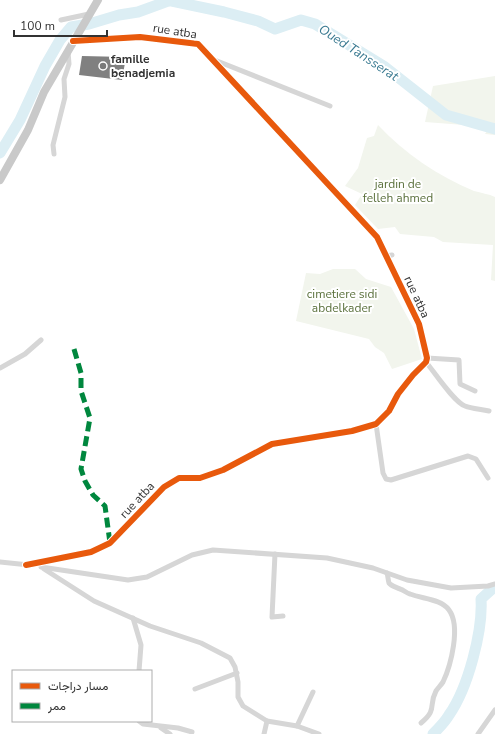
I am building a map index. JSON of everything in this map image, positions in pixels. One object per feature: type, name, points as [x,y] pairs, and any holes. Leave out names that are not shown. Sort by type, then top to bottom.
[{"type":"main road","points":[[0,180],[28,130],[44,92],[78,31],[98,0]]},
{"type":"street","points":[[61,20],[89,14]]},
{"type":"street","name":"rue atba","points":[[73,41],[140,37],[198,44],[377,236],[419,324],[426,360]]},
{"type":"street","points":[[54,154],[53,145],[65,97],[64,79],[69,64],[68,49]]},
{"type":"street","points":[[212,59],[330,106]]},
{"type":"street","points":[[386,256],[392,255]]},
{"type":"street","points":[[0,368],[25,354],[41,340]]},
{"type":"street","points":[[426,360],[456,401],[465,406],[489,411]]},
{"type":"street","points":[[475,391],[460,384],[458,360],[426,360],[398,394],[389,411],[376,424],[383,473],[386,479],[391,480],[468,456],[476,459],[488,478]]},
{"type":"street","name":"rue atba","points":[[26,565],[91,552],[110,543],[164,487],[179,478],[200,478],[223,470],[272,444],[344,433],[376,424]]},
{"type":"street","points":[[0,562],[128,580],[147,577],[192,555],[213,550],[327,558],[407,580],[451,588],[488,586],[495,584]]},
{"type":"street","points":[[275,554],[272,617],[283,616]]},
{"type":"street","points":[[41,567],[94,600],[150,626],[202,643],[230,658],[237,673],[238,697],[243,706],[267,721],[297,726],[319,734]]},
{"type":"street","points":[[387,574],[389,583],[393,586],[410,594],[434,600],[446,606],[453,619],[455,640],[445,677],[436,692],[433,709],[429,716],[421,723]]},
{"type":"street","points":[[133,618],[140,645],[139,670]]},
{"type":"street","points":[[195,689],[237,673]]},
{"type":"street","points":[[297,726],[313,692]]},
{"type":"street","points":[[478,734],[495,710]]},
{"type":"street","points":[[264,734],[267,721]]},
{"type":"street","points":[[140,722],[143,724],[178,728],[192,732]]},
{"type":"street","points":[[157,725],[170,734]]},
{"type":"green space","points":[[495,76],[495,135],[485,134],[490,127],[425,122],[433,86]]},
{"type":"green space","name":"jardin de felleh ahmed","points":[[378,125],[410,154],[435,171],[474,191],[495,197],[495,281],[491,280],[493,245],[443,242],[434,237],[400,234],[395,227],[378,229],[355,205],[362,194],[345,186],[358,168],[367,138],[374,136]]},
{"type":"green space","name":"cimetiere sidi abdelkader","points":[[333,269],[355,269],[366,279],[391,287],[414,329],[422,359],[392,369],[384,353],[375,347],[369,339],[296,321],[306,273],[320,274]]},
{"type":"building","name":"famille benadjemia","points":[[82,56],[126,57],[122,80],[79,75]]},
{"type":"waterway","name":"Oued Tansserat","points":[[167,0],[258,21],[275,29],[301,20],[315,24],[385,67],[446,115],[495,129]]},
{"type":"waterway","points":[[0,153],[20,120],[45,66],[60,40],[71,27],[89,24],[119,15],[138,12],[168,1]]},
{"type":"waterway","points":[[433,734],[447,718],[456,704],[462,690],[477,643],[480,627],[481,599],[492,589]]},
{"type":"marked path","points":[[74,349],[81,373],[81,391],[90,418],[81,469],[85,481],[93,495],[105,506],[110,543]]},
{"type":"cycle path","points":[[26,565],[91,552],[110,543],[164,487],[179,478],[200,478],[223,470],[272,444],[352,431],[376,424],[389,411],[398,394],[413,375],[426,362],[427,358],[419,324],[377,237],[198,44],[140,37],[73,41]]},
{"type":"place","name":"famille benadjemia","points":[[103,66]]}]
